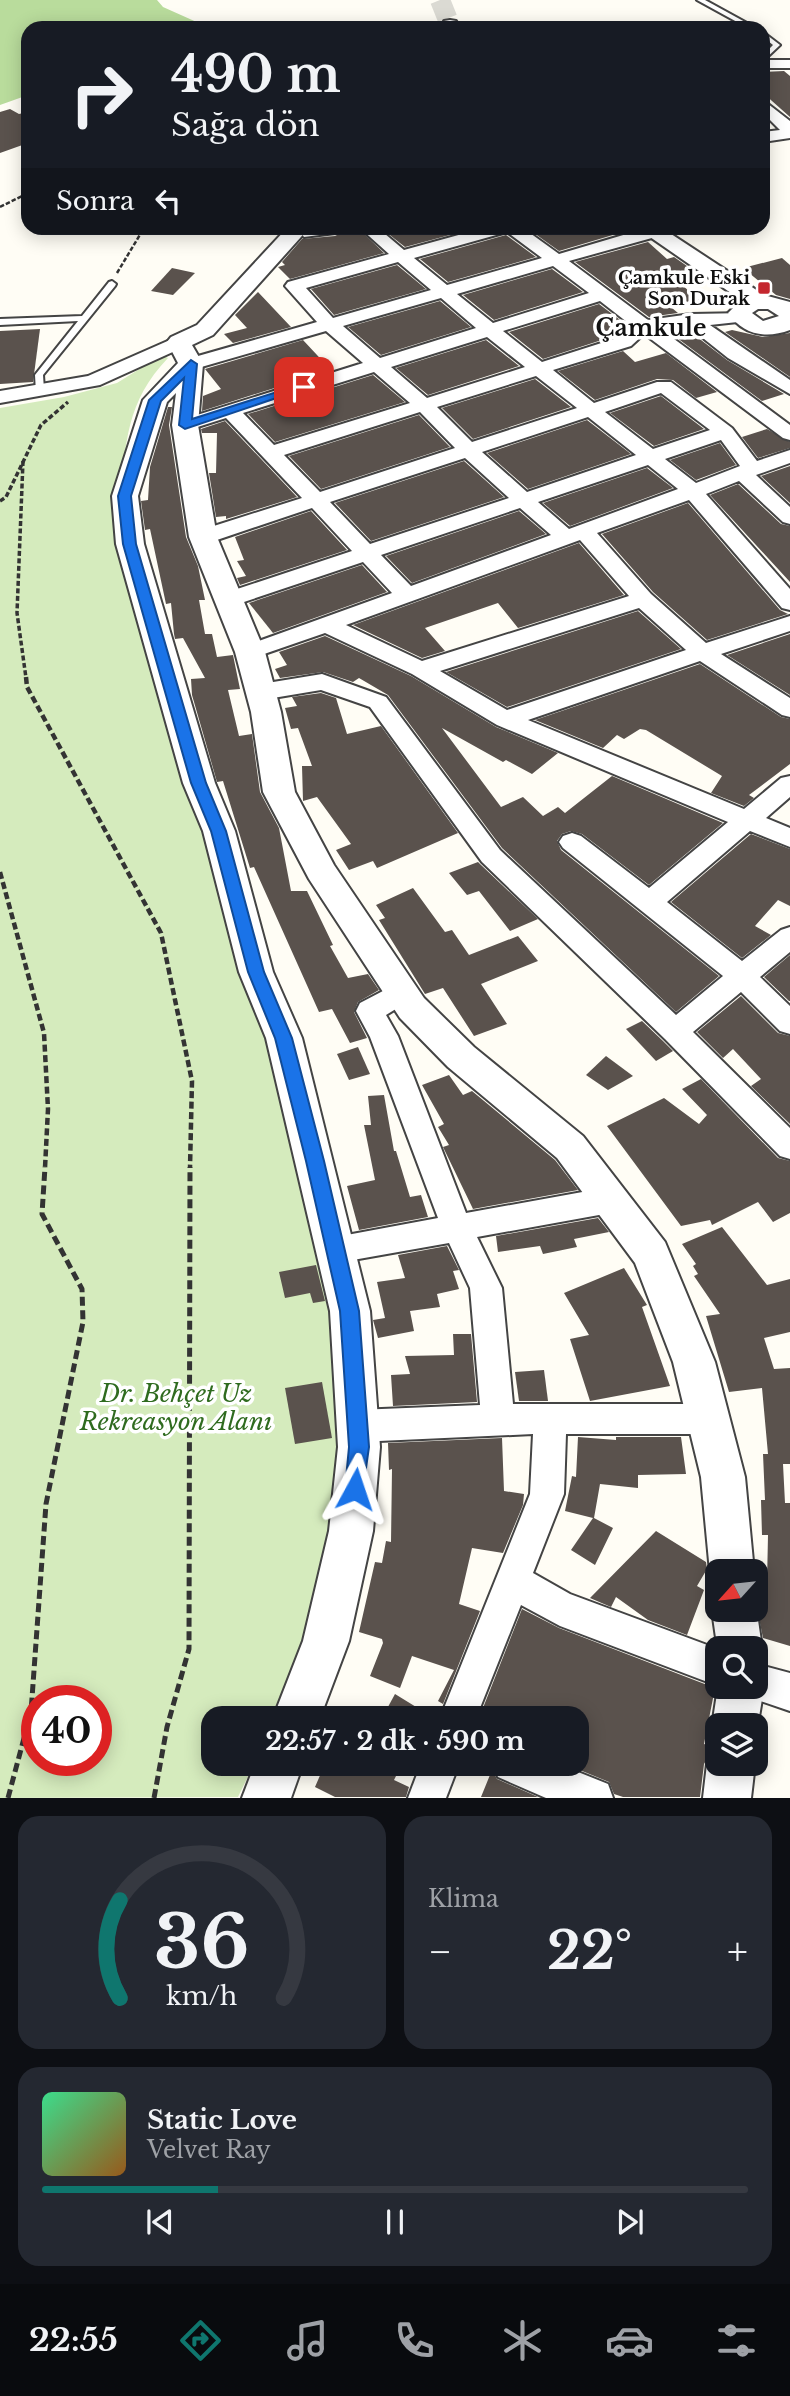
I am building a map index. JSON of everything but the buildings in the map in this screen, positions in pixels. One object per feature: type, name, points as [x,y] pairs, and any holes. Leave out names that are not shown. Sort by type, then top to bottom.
[{"type":"street","points":[[777,45],[790,56]]},
{"type":"street","points":[[770,63],[790,64]]},
{"type":"street","points":[[770,112],[790,131]]},
{"type":"street","points":[[770,135],[790,131]]},
{"type":"street","points":[[270,235],[237,266],[155,400],[124,496],[130,544],[199,783],[219,831],[256,972],[284,1038],[349,1311],[359,1447],[351,1531],[326,1642],[302,1706]]},
{"type":"street","points":[[299,235],[185,353],[185,425],[203,537],[250,652],[261,692],[279,792],[321,871],[412,1009],[461,1057],[570,1147],[651,1254],[694,1362],[709,1419],[723,1478],[731,1559]]},
{"type":"street","points":[[376,235],[490,330],[692,490],[790,603]]},
{"type":"street","points":[[474,235],[294,286],[331,326],[423,404],[523,500],[573,533],[702,652],[790,709]]},
{"type":"street","points":[[522,235],[790,434]]},
{"type":"street","points":[[0,397],[93,381],[185,353],[331,326],[635,235]]},
{"type":"street","points":[[659,235],[730,279],[758,327],[788,323]]},
{"type":"street","points":[[185,425],[601,295]]},
{"type":"street","points":[[271,453],[538,366],[624,342],[643,326],[750,310]]},
{"type":"street","points":[[691,320],[735,354],[790,388]]},
{"type":"street","points":[[203,537],[664,386],[726,432],[746,470],[790,518]]},
{"type":"street","points":[[229,410],[406,594]]},
{"type":"street","points":[[227,600],[726,432]]},
{"type":"street","points":[[250,652],[790,456]]},
{"type":"street","points":[[420,669],[643,599]]},
{"type":"street","points":[[505,719],[790,623]]},
{"type":"street","points":[[327,625],[420,669],[505,719],[790,838]]},
{"type":"street","points":[[261,692],[322,682],[378,702],[491,856],[675,1031],[790,1147]]},
{"type":"street","points":[[649,903],[749,821],[790,783]]},
{"type":"street","points":[[572,842],[741,975],[790,1023]]},
{"type":"street","points":[[675,1031],[790,937]]},
{"type":"street","points":[[402,992],[370,1011],[384,1036],[456,1226],[485,1288],[498,1420]]},
{"type":"street","points":[[336,1251],[456,1226],[610,1200]]},
{"type":"street","points":[[358,1426],[550,1418],[709,1419]]},
{"type":"street","points":[[463,1706],[547,1494],[550,1418]]},
{"type":"street","points":[[512,1581],[560,1608],[705,1663]]},
{"type":"street","points":[[768,1686],[790,1692]]},
{"type":"street","points":[[267,1797],[275,1776]]},
{"type":"street","points":[[427,1797],[435,1776]]},
{"type":"street","points":[[541,1776],[594,1797]]},
{"type":"street","points":[[727,1797],[730,1776]]},
{"type":"lane","points":[[700,0],[740,21]]},
{"type":"lane","points":[[770,40],[777,45],[770,54]]},
{"type":"lane","points":[[39,390],[39,374],[112,284]]},
{"type":"lane","points":[[0,322],[85,318]]},
{"type":"path","points":[[0,207],[21,196]]},
{"type":"path","points":[[112,284],[140,235]]},
{"type":"path","points":[[0,501],[6,497],[41,425],[93,381]]},
{"type":"path","points":[[23,461],[17,613],[27,687],[161,933],[192,1081],[188,1244],[189,1649],[167,1727],[154,1797]]},
{"type":"path","points":[[0,873],[44,1032],[48,1109],[42,1214],[82,1289],[83,1322],[46,1504],[31,1712],[9,1797]]},
{"type":"green space","points":[[0,0],[157,0],[163,7],[194,21],[21,21],[21,98],[0,105]]},
{"type":"green space","name":"Dr. Behçet Uz Rekreasyon Alanı","points":[[162,355],[168,358],[144,391],[130,424],[120,500],[281,1038],[353,1426],[312,1649],[282,1706],[201,1706],[201,1776],[248,1776],[238,1797],[0,1798],[0,408],[64,397],[117,383]]},
{"type":"tunnel","points":[[440,0],[448,21]]},
{"type":"place","name":"Çamkule Eski Son Durak","points":[[764,288]]},
{"type":"district","name":"Çamkule","points":[[651,328]]},
{"type":"route","points":[[304,387],[185,425],[191,364],[155,400],[124,496],[130,544],[177,708],[199,783],[219,831],[256,972],[284,1038],[315,1161],[349,1311],[359,1447],[355,1489]]}]
